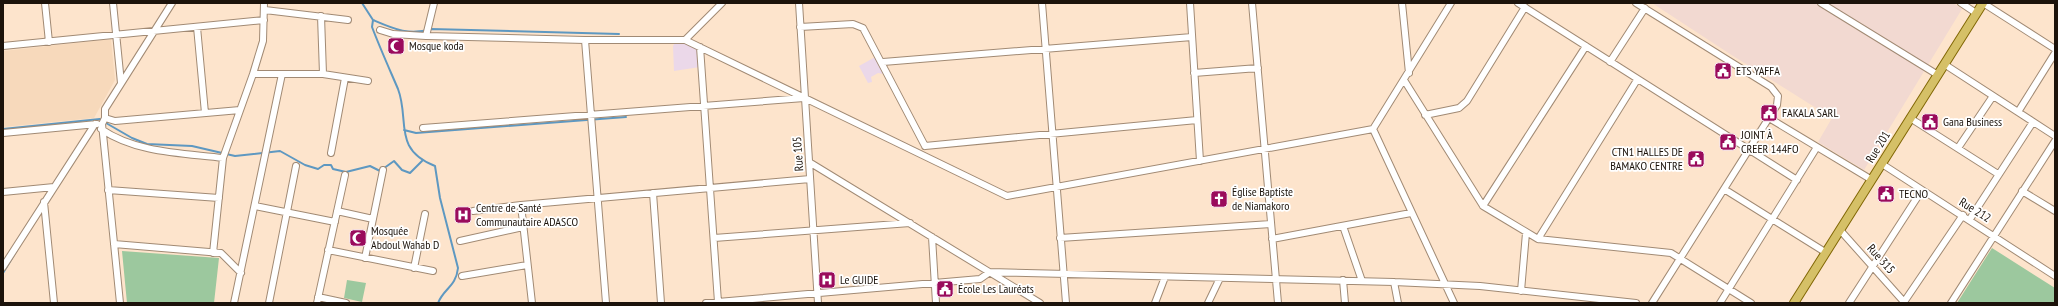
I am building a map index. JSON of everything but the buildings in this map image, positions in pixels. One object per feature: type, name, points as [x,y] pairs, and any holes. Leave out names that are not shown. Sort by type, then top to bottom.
[{"type":"main road","name":"Rue 201","points":[[1794,303],[1983,3]]},
{"type":"street","points":[[45,3],[49,42]]},
{"type":"street","points":[[113,3],[121,83]]},
{"type":"street","points":[[120,303],[108,190],[103,124],[105,109],[172,3]]},
{"type":"street","points":[[213,253],[223,158],[225,149],[254,74],[263,41],[264,3]]},
{"type":"street","points":[[426,36],[434,3]]},
{"type":"street","points":[[685,40],[722,3]]},
{"type":"street","name":"Rue 105","points":[[799,3],[818,303]]},
{"type":"street","points":[[1042,3],[1044,49],[1066,303]]},
{"type":"street","points":[[1190,3],[1200,161]]},
{"type":"street","points":[[1253,3],[1278,303]]},
{"type":"street","points":[[1402,3],[1409,73]]},
{"type":"street","points":[[380,30],[393,34],[426,36],[585,40],[685,40],[1008,196],[1265,148],[1373,130],[1451,3]]},
{"type":"street","points":[[1518,3],[1637,80],[1797,180]]},
{"type":"street","points":[[1636,3],[1771,87],[1778,96],[1777,106],[1652,303]]},
{"type":"street","points":[[1821,3],[1938,75]]},
{"type":"street","points":[[1961,3],[1976,13]]},
{"type":"street","points":[[1983,3],[2055,49]]},
{"type":"street","points":[[1425,115],[1459,108],[1467,102],[1525,7]]},
{"type":"street","points":[[1610,62],[1645,8]]},
{"type":"street","points":[[265,10],[348,20]]},
{"type":"street","points":[[321,16],[323,74]]},
{"type":"street","points":[[3,46],[264,20]]},
{"type":"street","points":[[800,27],[858,25],[863,28],[883,62],[925,146]]},
{"type":"street","points":[[197,27],[205,113]]},
{"type":"street","points":[[883,62],[1192,37]]},
{"type":"street","points":[[585,40],[606,303]]},
{"type":"street","points":[[1483,206],[1586,46]]},
{"type":"street","points":[[700,47],[718,302]]},
{"type":"street","points":[[2018,112],[2055,53]]},
{"type":"street","points":[[1944,64],[2055,136]]},
{"type":"street","points":[[1194,73],[1258,68]]},
{"type":"street","points":[[254,74],[323,74],[368,81]]},
{"type":"street","points":[[234,303],[282,74]]},
{"type":"street","points":[[331,153],[345,78]]},
{"type":"street","points":[[1404,80],[1483,206],[1538,239],[1671,253],[1751,303]]},
{"type":"street","points":[[1538,239],[1637,80]]},
{"type":"street","points":[[1958,148],[1993,96]]},
{"type":"street","points":[[423,128],[805,98]]},
{"type":"street","points":[[3,133],[240,110]]},
{"type":"street","points":[[1769,118],[1872,180]]},
{"type":"street","points":[[1910,118],[1998,174]]},
{"type":"street","points":[[920,153],[925,146],[1197,120]]},
{"type":"street","points":[[1970,219],[2033,122]]},
{"type":"street","points":[[3,267],[95,124]]},
{"type":"street","points":[[103,124],[112,137],[146,148],[223,158]]},
{"type":"street","points":[[1373,130],[1454,303]]},
{"type":"street","points":[[1951,303],[2055,141]]},
{"type":"street","points":[[1720,303],[1817,147]]},
{"type":"street","points":[[2049,150],[2055,154]]},
{"type":"street","points":[[809,162],[1040,303]]},
{"type":"street","name":"Rue 212","points":[[1882,164],[1970,219],[2055,276]]},
{"type":"street","points":[[269,303],[288,213],[296,166]]},
{"type":"street","points":[[365,258],[383,170]]},
{"type":"street","points":[[345,175],[318,300],[346,303]]},
{"type":"street","points":[[473,211],[521,205],[810,180]]},
{"type":"street","points":[[3,192],[54,187]]},
{"type":"street","points":[[1724,188],[1772,220],[1825,252]]},
{"type":"street","points":[[108,190],[219,198]]},
{"type":"street","points":[[1849,303],[1922,190]]},
{"type":"street","points":[[2022,191],[2055,212]]},
{"type":"street","points":[[653,193],[661,303]]},
{"type":"street","points":[[44,202],[54,303]]},
{"type":"street","points":[[521,205],[532,303]]},
{"type":"street","points":[[255,206],[334,222]]},
{"type":"street","points":[[337,212],[373,219]]},
{"type":"street","points":[[1272,239],[1411,213]]},
{"type":"street","points":[[414,268],[425,214]]},
{"type":"street","points":[[1905,302],[1963,215]]},
{"type":"street","points":[[714,238],[910,223]]},
{"type":"street","points":[[1060,238],[1271,224]]},
{"type":"street","points":[[1343,226],[1362,281]]},
{"type":"street","points":[[460,241],[523,227]]},
{"type":"street","name":"Rue 315","points":[[1840,230],[1905,302]]},
{"type":"street","points":[[1521,291],[1526,233]]},
{"type":"street","points":[[932,237],[936,303]]},
{"type":"street","points":[[114,244],[221,253],[241,272]]},
{"type":"street","points":[[328,250],[433,271]]},
{"type":"street","points":[[462,276],[528,265]]},
{"type":"street","points":[[708,303],[980,279],[990,272],[1343,280],[1445,284],[1480,286],[1636,303]]},
{"type":"street","points":[[1155,303],[1166,276]]},
{"type":"street","points":[[1208,303],[1220,278]]},
{"type":"street","points":[[1343,280],[1345,303]]},
{"type":"street","points":[[1394,282],[1398,303]]},
{"type":"shaded area","points":[[1652,3],[1953,3],[1962,9],[1864,170],[1818,142],[1832,118]]},
{"type":"shaded area","points":[[111,39],[115,80],[94,118],[3,127],[3,51]]},
{"type":"shaded area","points":[[676,41],[698,47],[700,67],[674,71],[673,46]]},
{"type":"shaded area","points":[[877,56],[884,74],[878,73],[871,77],[872,82],[868,83],[859,66]]},
{"type":"green space","points":[[1992,248],[2055,288],[2055,303],[1957,303]]},
{"type":"green space","points":[[122,251],[219,258],[214,303],[127,303]]},
{"type":"green space","points":[[347,280],[366,283],[362,302],[344,298]]},
{"type":"waterway","points":[[362,3],[373,20],[372,27],[398,89],[405,133],[408,142],[413,151],[422,159],[435,166],[440,198],[458,268],[455,279],[440,298],[438,303]]},
{"type":"waterway","points":[[373,20],[395,29],[409,32],[431,29],[619,34]]},
{"type":"waterway","points":[[404,130],[416,133],[626,117]]},
{"type":"waterway","points":[[3,129],[100,119]]},
{"type":"waterway","points":[[106,123],[132,138],[147,144],[192,146],[235,156],[280,151],[305,165],[318,169],[324,165],[331,165],[333,169],[346,172],[370,166],[380,171],[394,161],[402,170],[410,173],[422,161]]},
{"type":"waterway","points":[[3,273],[17,250]]},
{"type":"place","name":"Mosque koda","points":[[396,46]]},
{"type":"place","name":"ETS YAFFA","points":[[1723,71]]},
{"type":"place","name":"FAKALA SARL","points":[[1769,113]]},
{"type":"place","name":"Gana Business","points":[[1930,122]]},
{"type":"place","name":"JOINT À CREER 144FO","points":[[1728,142]]},
{"type":"place","name":"CTN1 HALLES DE BAMAKO CENTRE","points":[[1696,159]]},
{"type":"place","name":"TECNO","points":[[1886,194]]},
{"type":"place","name":"Église Baptiste de Niamakoro","points":[[1219,199]]},
{"type":"place","name":"Centre de Santé Communautaire ADASCO","points":[[463,215]]},
{"type":"place","name":"Mosquée Abdoul Wahab D","points":[[358,238]]},
{"type":"place","name":"Le GUIDE","points":[[827,280]]},
{"type":"place","name":"École Les Lauréats","points":[[945,289]]}]
